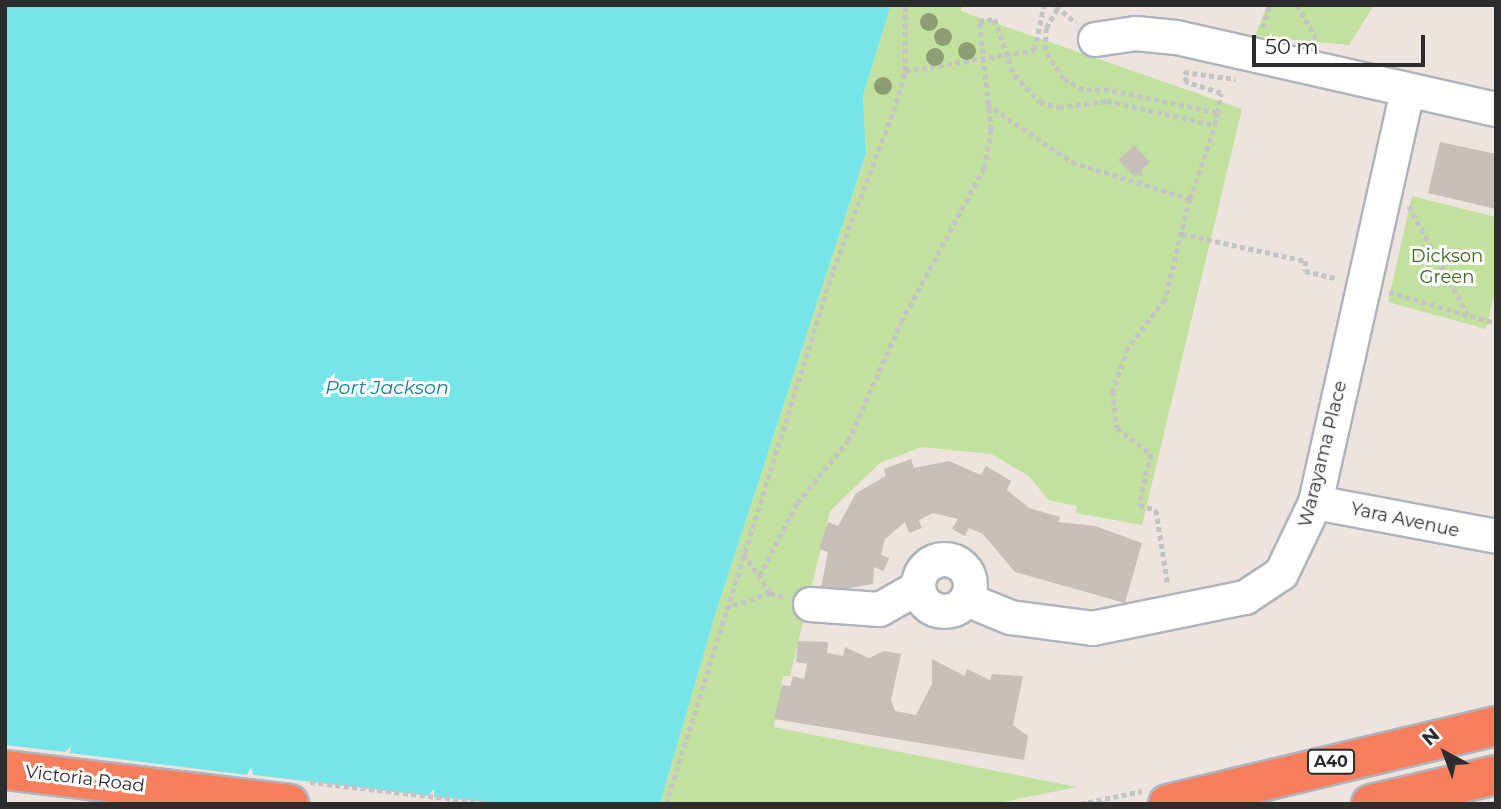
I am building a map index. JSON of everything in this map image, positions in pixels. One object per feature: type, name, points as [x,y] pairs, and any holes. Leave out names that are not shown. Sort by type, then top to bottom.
[{"type":"highway","name":"A40","points":[[1168,804],[1496,726]]},
{"type":"highway","name":"Victoria Road","points":[[5,769],[289,804]]},
{"type":"highway","points":[[1371,804],[1496,775]]},
{"type":"street","points":[[1095,39],[1135,33],[1177,37],[1496,108]]},
{"type":"street","name":"Warayama Place","points":[[810,604],[879,609],[918,587],[929,564],[945,559],[967,573],[966,599],[1010,617],[1075,628],[1173,612],[1262,589],[1297,549],[1315,502],[1406,90]]},
{"type":"street","name":"Yara Avenue","points":[[1315,502],[1496,536]]},
{"type":"path","points":[[666,804],[741,550],[857,195],[905,71],[905,5]]},
{"type":"path","points":[[905,71],[1034,50],[1044,5]]},
{"type":"path","points":[[1057,6],[1046,27],[1045,50],[1073,86],[1217,113]]},
{"type":"path","points":[[759,576],[797,503],[848,441],[901,322],[984,168],[991,148],[976,29],[990,17],[1005,55],[1024,90],[1049,106],[1107,101],[1215,125]]},
{"type":"path","points":[[1173,612],[1156,510],[1139,505],[1151,454],[1117,428],[1113,391],[1128,348],[1165,300],[1190,199],[1215,125],[1221,93],[1186,82],[1184,72],[1235,83]]},
{"type":"path","points":[[986,104],[1072,162],[1190,199]]},
{"type":"path","points":[[1388,168],[1469,316]]},
{"type":"path","points":[[1140,171],[1141,184]]},
{"type":"path","points":[[1182,234],[1306,261],[1305,271],[1362,284],[1496,323]]},
{"type":"path","points":[[724,608],[770,593],[741,550]]},
{"type":"green space","points":[[891,5],[962,5],[961,11],[1242,109],[1142,525],[1076,513],[1077,506],[1048,500],[1029,476],[991,454],[921,447],[880,463],[830,511],[790,676],[783,676],[774,727],[1077,787],[993,804],[660,804],[715,615],[866,153],[863,96]]},
{"type":"green space","points":[[1267,5],[1374,5],[1349,45],[1255,36]]},
{"type":"green space","name":"Dickson Green","points":[[1412,196],[1496,217],[1496,287],[1486,329],[1388,302]]},
{"type":"water","name":"Port Jackson","points":[[5,5],[891,5],[863,96],[866,153],[715,615],[660,804],[5,804]]},
{"type":"pier","points":[[5,745],[65,752],[71,746],[70,753],[247,775],[251,767],[253,775],[428,796],[434,789],[434,797],[508,804],[5,804]]},
{"type":"building","points":[[1440,142],[1496,154],[1496,209],[1428,193]]},
{"type":"building","points":[[1134,145],[1150,162],[1134,177],[1118,160]]},
{"type":"building","points":[[911,459],[914,468],[949,461],[981,475],[986,466],[1011,481],[1007,490],[1029,508],[1060,517],[1058,522],[1095,526],[1142,543],[1125,603],[1015,572],[983,534],[969,528],[965,536],[952,529],[958,519],[933,513],[919,520],[922,528],[909,533],[905,522],[885,539],[881,555],[889,558],[884,571],[874,567],[873,584],[820,593],[828,552],[819,549],[828,522],[838,526],[856,493],[886,476],[884,469]]},
{"type":"building","points":[[798,641],[828,642],[827,653],[843,656],[845,647],[869,658],[884,651],[901,654],[891,700],[895,711],[916,715],[932,684],[932,659],[965,676],[967,669],[990,680],[992,674],[1023,676],[1013,725],[1028,736],[1024,760],[774,719],[782,685],[790,686],[793,676],[804,679],[807,664],[796,662]]}]
